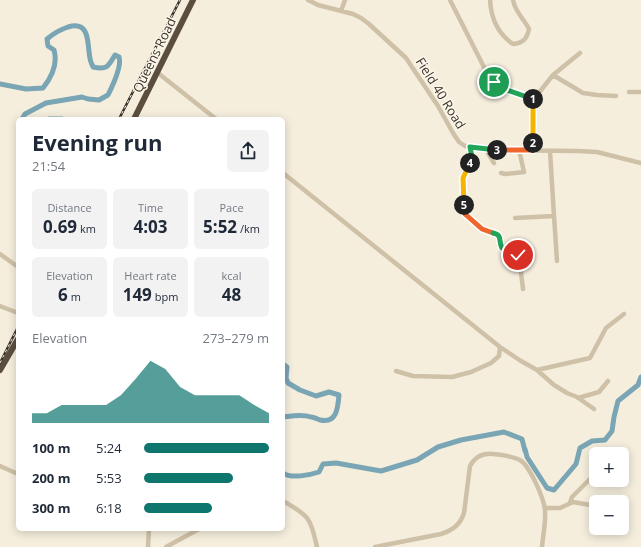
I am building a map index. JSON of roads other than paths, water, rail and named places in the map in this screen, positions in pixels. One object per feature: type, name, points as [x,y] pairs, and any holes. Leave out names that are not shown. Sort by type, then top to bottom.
[{"type":"highway","name":"Queens Road","points":[[135,117],[193,0]]},
{"type":"highway","points":[[0,370],[16,342]]},
{"type":"street","name":"Field 40 Road","points":[[308,0],[361,18],[406,58],[438,106],[459,142],[465,146],[486,150],[578,150],[597,152],[641,163]]},
{"type":"street","points":[[341,11],[345,0]]},
{"type":"street","points":[[450,0],[488,75],[494,82],[507,90],[534,99]]},
{"type":"street","points":[[490,0],[491,12],[497,28],[505,39],[513,44],[521,43],[528,36],[530,29],[517,11],[514,0]]},
{"type":"street","points":[[533,150],[534,99],[553,75],[580,53]]},
{"type":"street","points":[[158,73],[213,117]]},
{"type":"street","points":[[553,75],[583,93],[616,96]]},
{"type":"street","points":[[629,92],[641,92]]},
{"type":"street","points":[[470,147],[472,160],[463,178],[465,214],[482,229],[499,235],[502,248],[519,256],[523,289]]},
{"type":"street","points":[[486,150],[494,163]]},
{"type":"street","points":[[501,173],[524,172],[519,150]]},
{"type":"street","points":[[550,151],[558,261]]},
{"type":"street","points":[[285,175],[500,347],[537,370],[554,385],[578,398],[594,409]]},
{"type":"street","points":[[515,218],[554,216]]},
{"type":"street","points":[[0,254],[16,266]]},
{"type":"street","points":[[0,306],[16,312]]},
{"type":"street","points":[[537,370],[590,358],[606,328],[624,314]]},
{"type":"street","points":[[396,371],[413,376],[452,377],[471,372],[491,363],[499,356],[500,347]]},
{"type":"street","points":[[578,398],[599,392],[608,381]]},
{"type":"street","points":[[374,547],[441,534],[448,532],[457,526],[464,513],[470,466],[476,458],[483,454],[503,455],[523,462],[538,490],[545,508],[542,547]]},
{"type":"street","points":[[0,466],[16,473]]},
{"type":"street","points":[[570,503],[572,497],[589,481]]},
{"type":"street","points":[[285,502],[307,517],[312,528],[317,547]]},
{"type":"street","points":[[545,508],[560,508],[575,502],[589,505]]},
{"type":"street","points":[[148,547],[149,531]]},
{"type":"street","points":[[166,547],[195,531]]},
{"type":"waterway","points":[[0,84],[26,89],[43,88],[49,80],[55,60],[54,50],[48,46],[47,39],[62,29],[68,27],[81,27],[84,30],[88,41],[90,59],[93,67],[107,67],[115,55],[119,57],[120,61],[118,71],[108,95],[99,100],[82,97],[46,103],[25,114],[23,117]]},
{"type":"waterway","points":[[285,366],[287,367],[286,378],[288,383],[300,390],[316,396],[329,392],[339,395],[336,414],[326,421],[304,416],[285,417]]},
{"type":"waterway","points":[[525,449],[527,457],[547,488],[554,490],[576,464],[580,448],[592,441],[605,440],[612,431],[618,401],[638,385],[641,377]]},
{"type":"waterway","points":[[285,474],[291,476],[306,475],[319,472],[323,464],[336,463],[381,471],[417,460],[438,447],[461,440],[504,432],[522,439],[525,451]]},
{"type":"railway","points":[[120,117],[180,0]]},
{"type":"railway","points":[[0,363],[16,331]]}]
